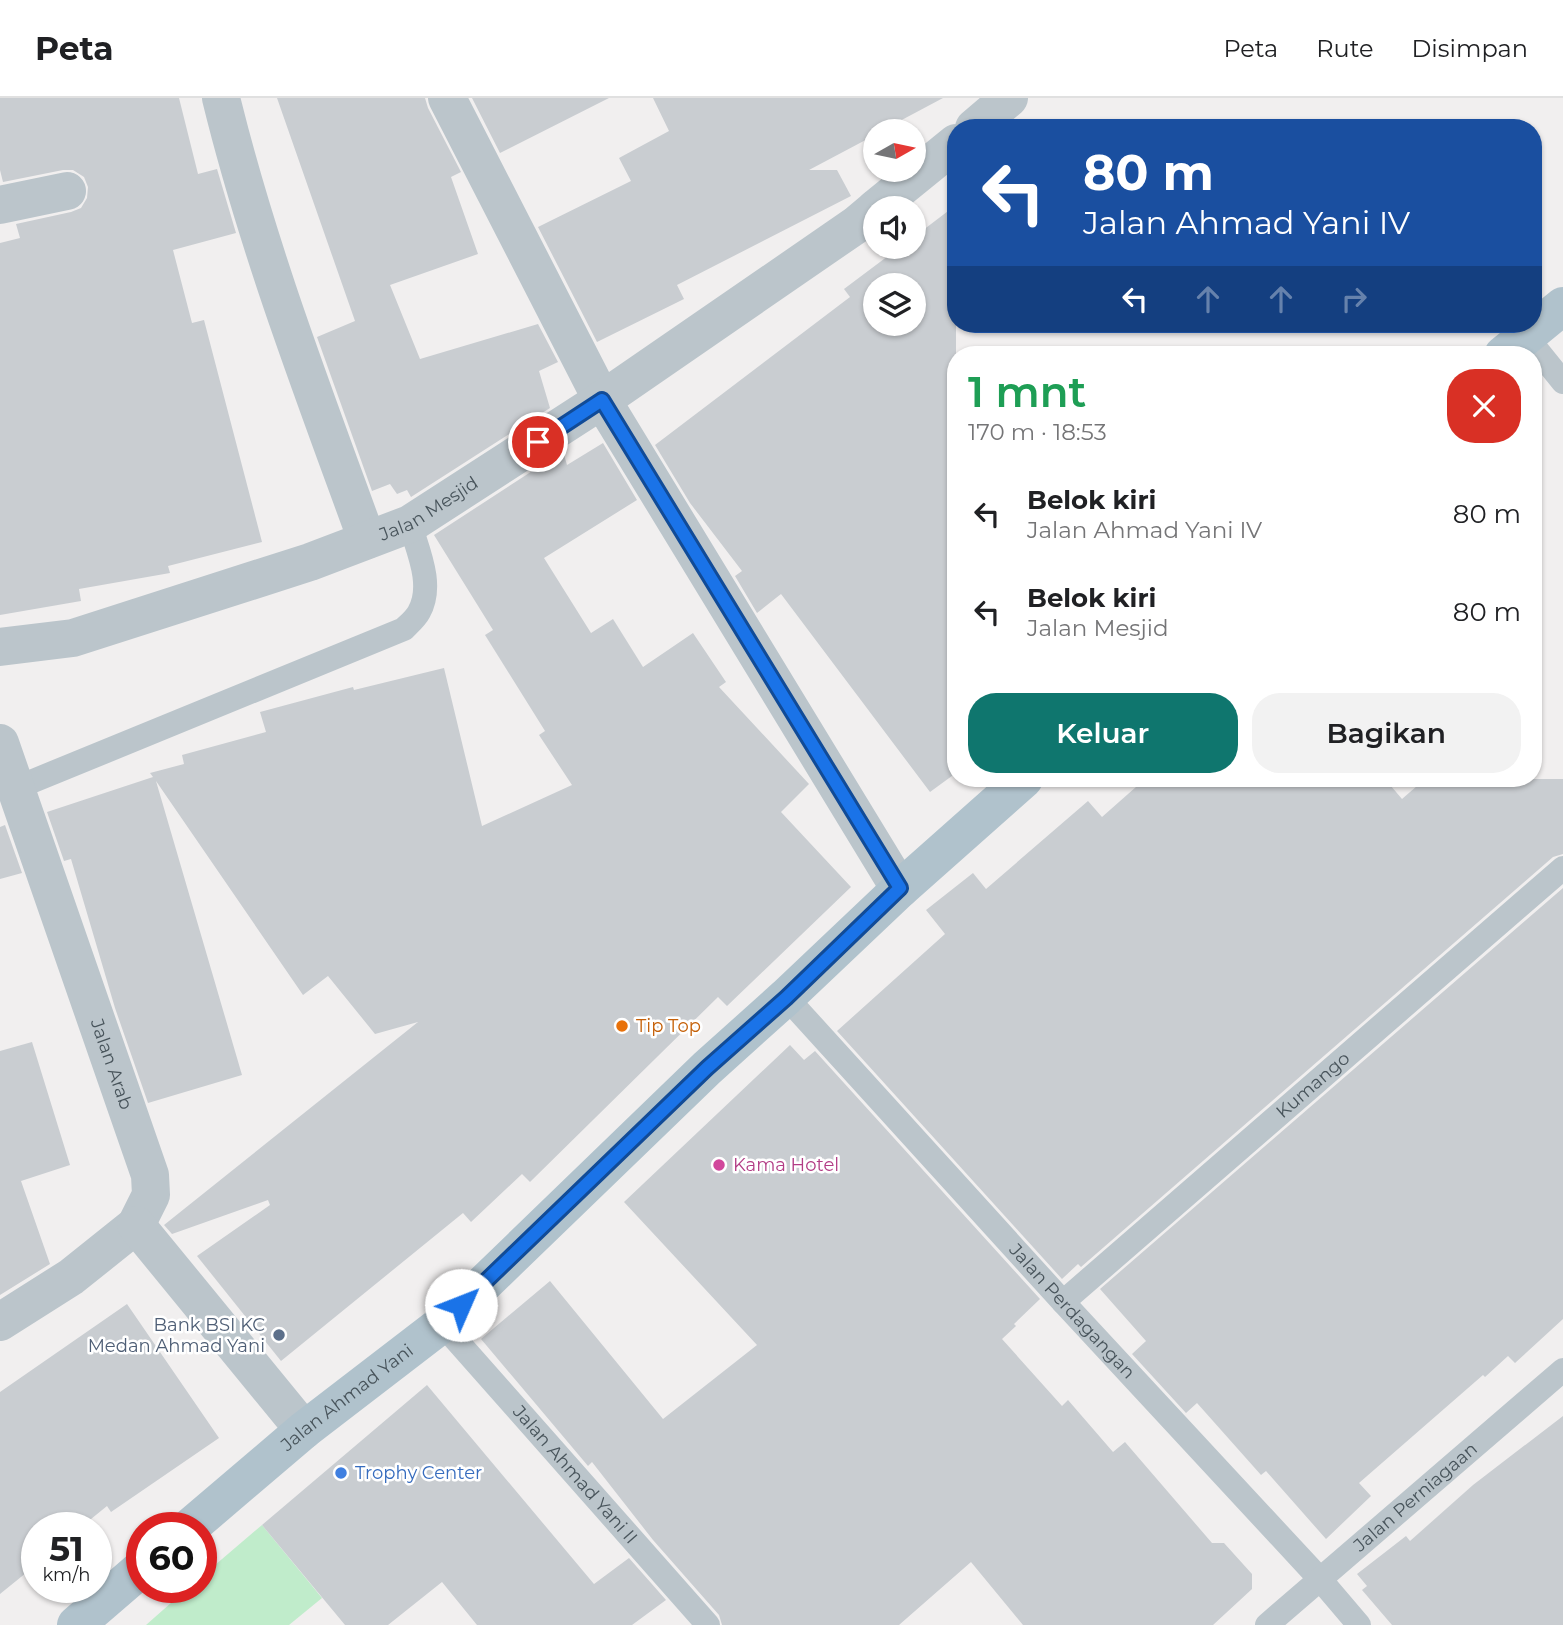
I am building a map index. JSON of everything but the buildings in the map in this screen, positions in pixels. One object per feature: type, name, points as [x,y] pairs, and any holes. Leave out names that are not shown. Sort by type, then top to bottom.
[{"type":"main road","points":[[1542,323],[1563,306]]},
{"type":"main road","points":[[1514,345],[1529,333]]},
{"type":"main road","name":"Jalan Ahmad Yani","points":[[208,1512],[304,1430],[442,1324],[707,1068],[786,998],[900,888],[1015,787]]},
{"type":"main road","points":[[76,1625],[126,1582]]},
{"type":"street","points":[[221,98],[233,147],[285,315],[367,540]]},
{"type":"street","points":[[447,98],[602,400],[900,888]]},
{"type":"street","points":[[957,98],[969,119]]},
{"type":"street","points":[[984,119],[1009,98]]},
{"type":"street","name":"Jalan Mesjid","points":[[892,196],[947,150]]},
{"type":"street","points":[[0,205],[67,191]]},
{"type":"street","name":"Jalan Mesjid","points":[[0,647],[73,638],[310,562],[410,524],[602,400],[863,219]]},
{"type":"street","name":"Jalan Arab","points":[[0,743],[150,1175],[151,1195],[136,1225],[71,1277],[0,1322]]},
{"type":"street","points":[[136,1225],[304,1430]]},
{"type":"lane","points":[[1542,366],[1563,382]]},
{"type":"lane","points":[[16,788],[404,629],[419,614],[425,595],[426,578],[410,524]]},
{"type":"lane","name":"Kumango","points":[[1063,1302],[1563,868]]},
{"type":"lane","name":"Jalan Perdagangan","points":[[786,998],[1063,1302],[1320,1578],[1359,1625]]},
{"type":"lane","name":"Jalan Ahmad Yani II","points":[[442,1324],[708,1625]]},
{"type":"lane","name":"Jalan Perniagaan","points":[[1267,1625],[1563,1370]]},
{"type":"green space","points":[[262,1525],[322,1598],[289,1625],[146,1625],[171,1603],[217,1603],[217,1563]]},
{"type":"place","name":"Tip Top","points":[[622,1026]]},
{"type":"place","name":"Kama Hotel","points":[[719,1165]]},
{"type":"place","name":"Bank BSI KC Medan Ahmad Yani","points":[[279,1335]]},
{"type":"place","name":"Trophy Center","points":[[341,1473]]},
{"type":"route","points":[[461,1305],[707,1068],[786,998],[900,888],[602,400],[538,442]]}]
